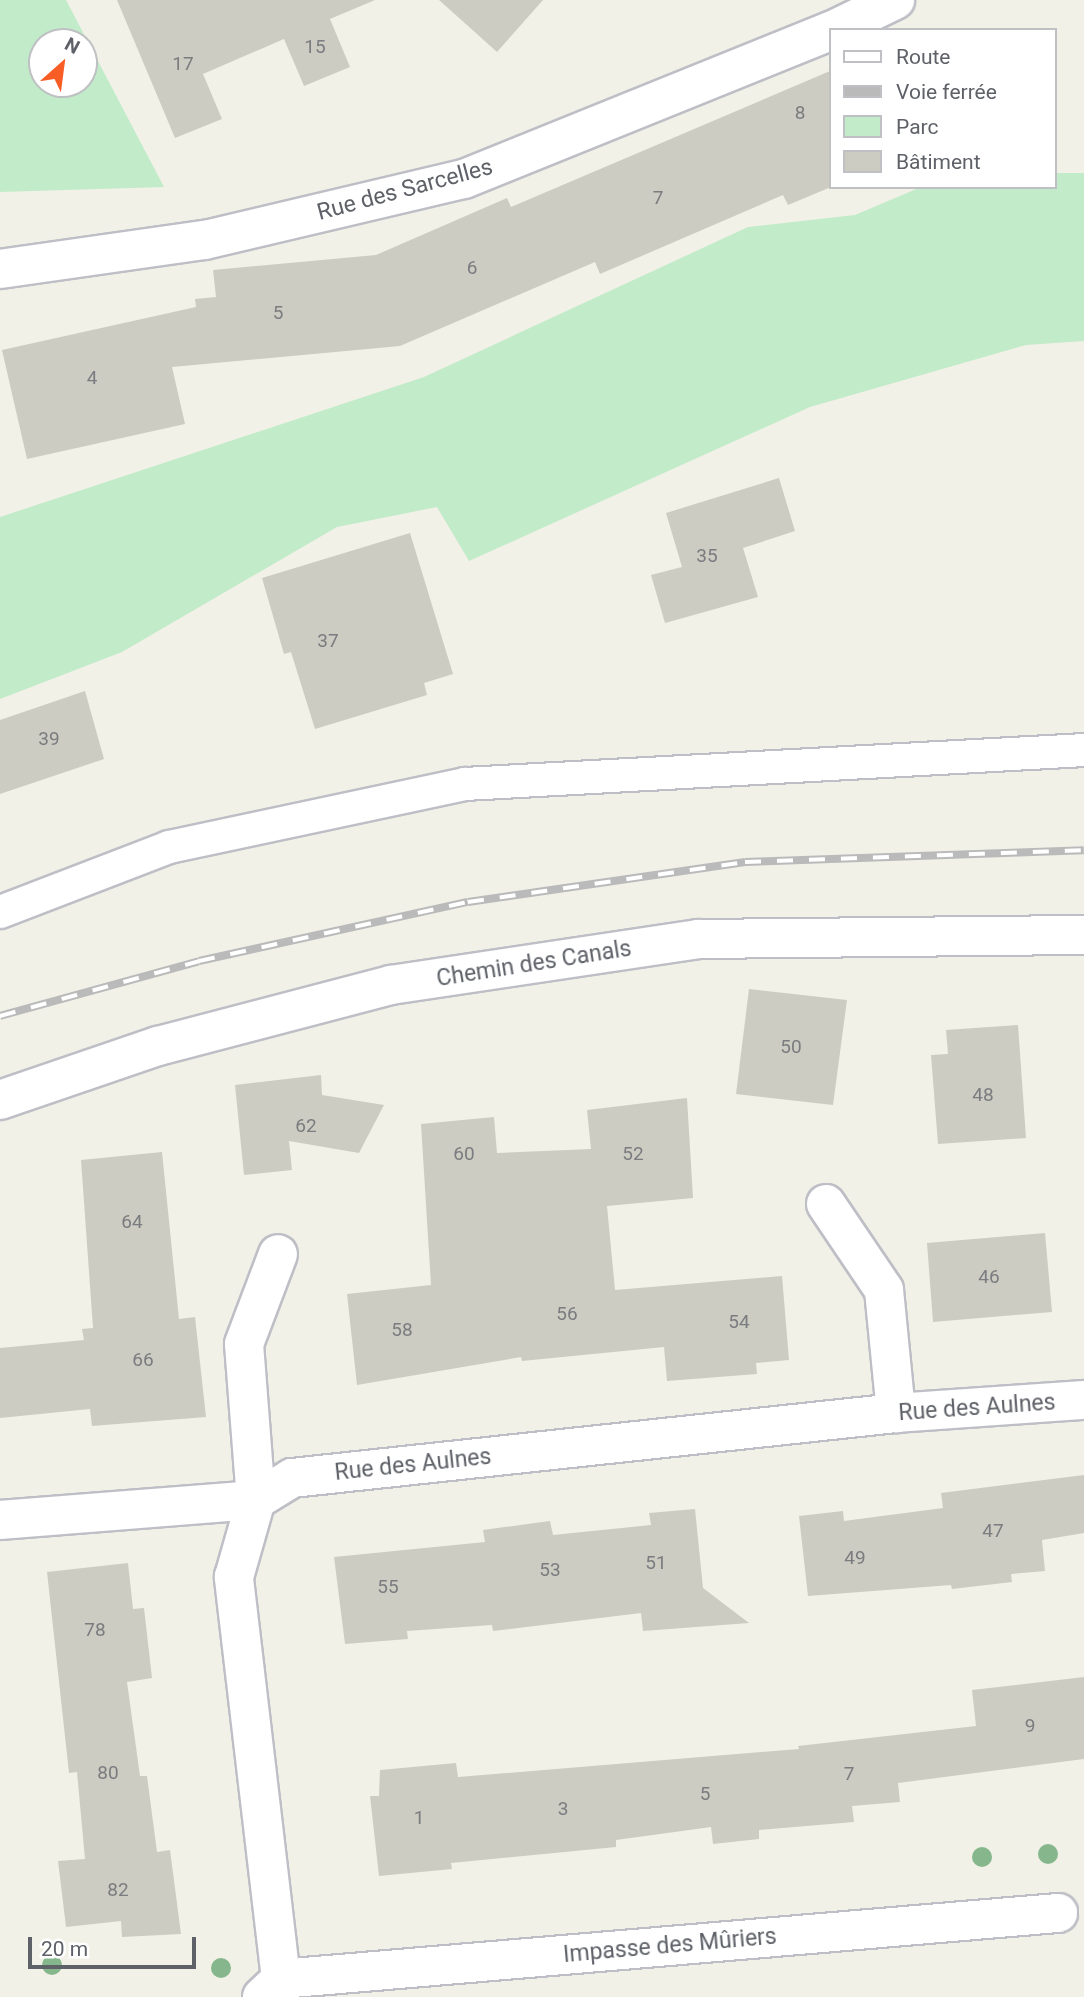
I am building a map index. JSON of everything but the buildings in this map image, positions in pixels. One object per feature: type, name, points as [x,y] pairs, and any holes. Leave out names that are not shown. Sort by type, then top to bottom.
[{"type":"street","name":"Rue des Sarcelles","points":[[835,28],[895,0]]},
{"type":"street","name":"Rue des Sarcelles","points":[[0,269],[205,240],[464,179],[828,31]]},
{"type":"street","name":"Chemin des Canals","points":[[0,1100],[158,1046],[391,985],[698,939],[1084,936]]},
{"type":"street","points":[[826,1204],[884,1290],[896,1413]]},
{"type":"street","points":[[272,1988],[234,1577],[256,1500],[244,1344],[278,1254]]},
{"type":"street","name":"Rue des Aulnes","points":[[256,1500],[292,1478],[896,1413],[1084,1400]]},
{"type":"street","points":[[0,1520],[256,1500]]},
{"type":"street","name":"Impasse des Mûriers","points":[[272,1988],[1058,1913]]},
{"type":"lane","points":[[0,912],[169,847],[465,784],[1084,750]]},
{"type":"green space","points":[[0,0],[66,0],[81,28],[28,28],[28,98],[98,98],[98,61],[164,187],[0,192]]},
{"type":"green space","points":[[1056,173],[1084,173],[1084,341],[1026,345],[810,407],[469,561],[437,507],[337,527],[122,652],[0,699],[0,517],[424,377],[748,227],[855,215],[916,189],[1056,189]]},
{"type":"railway","points":[[0,1016],[199,961],[468,902],[745,862],[1084,850]]}]
